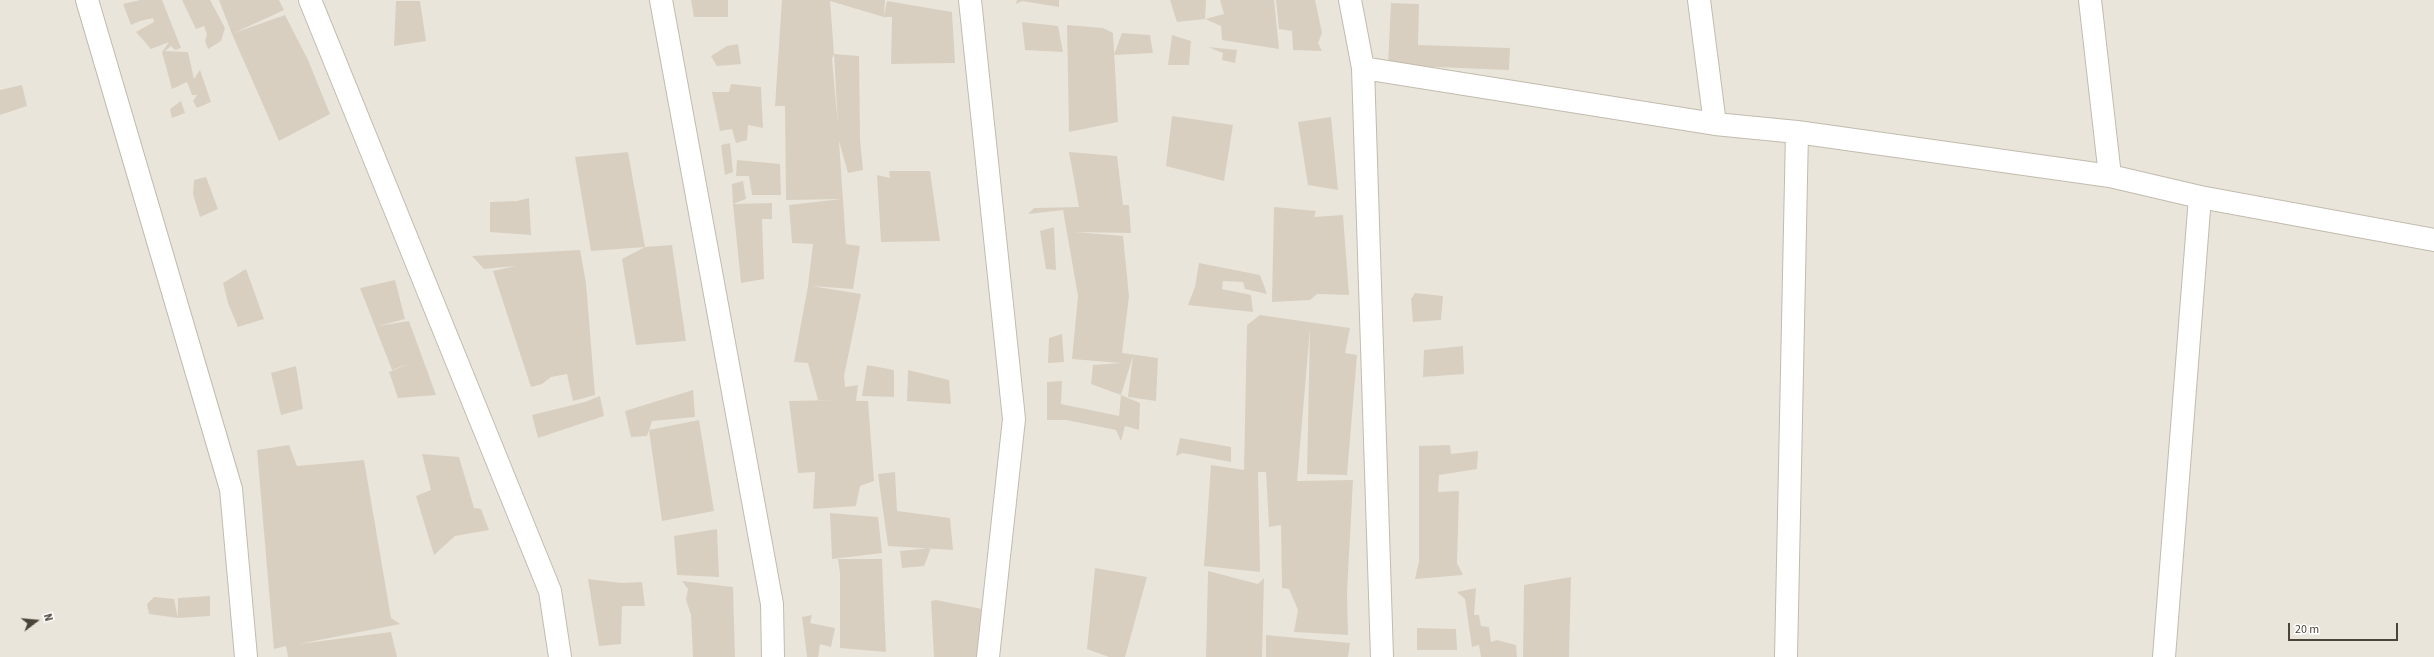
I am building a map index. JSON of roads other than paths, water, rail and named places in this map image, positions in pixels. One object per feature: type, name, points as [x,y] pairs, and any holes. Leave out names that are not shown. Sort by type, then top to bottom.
[{"type":"street","points":[[87,0],[231,489],[246,657]]},
{"type":"street","points":[[310,0],[550,591],[560,657]]},
{"type":"street","points":[[661,0],[772,604],[773,657]]},
{"type":"street","points":[[970,0],[1014,419],[988,657]]},
{"type":"street","points":[[1350,0],[1363,68],[1382,657]]},
{"type":"street","points":[[1699,0],[1715,124]]},
{"type":"street","points":[[2090,0],[2110,176]]},
{"type":"street","points":[[1363,68],[1715,124],[1797,132],[2110,176],[2200,198],[2434,240]]},
{"type":"street","points":[[1786,657],[1797,132]]},
{"type":"street","points":[[2164,657],[2200,198]]}]
